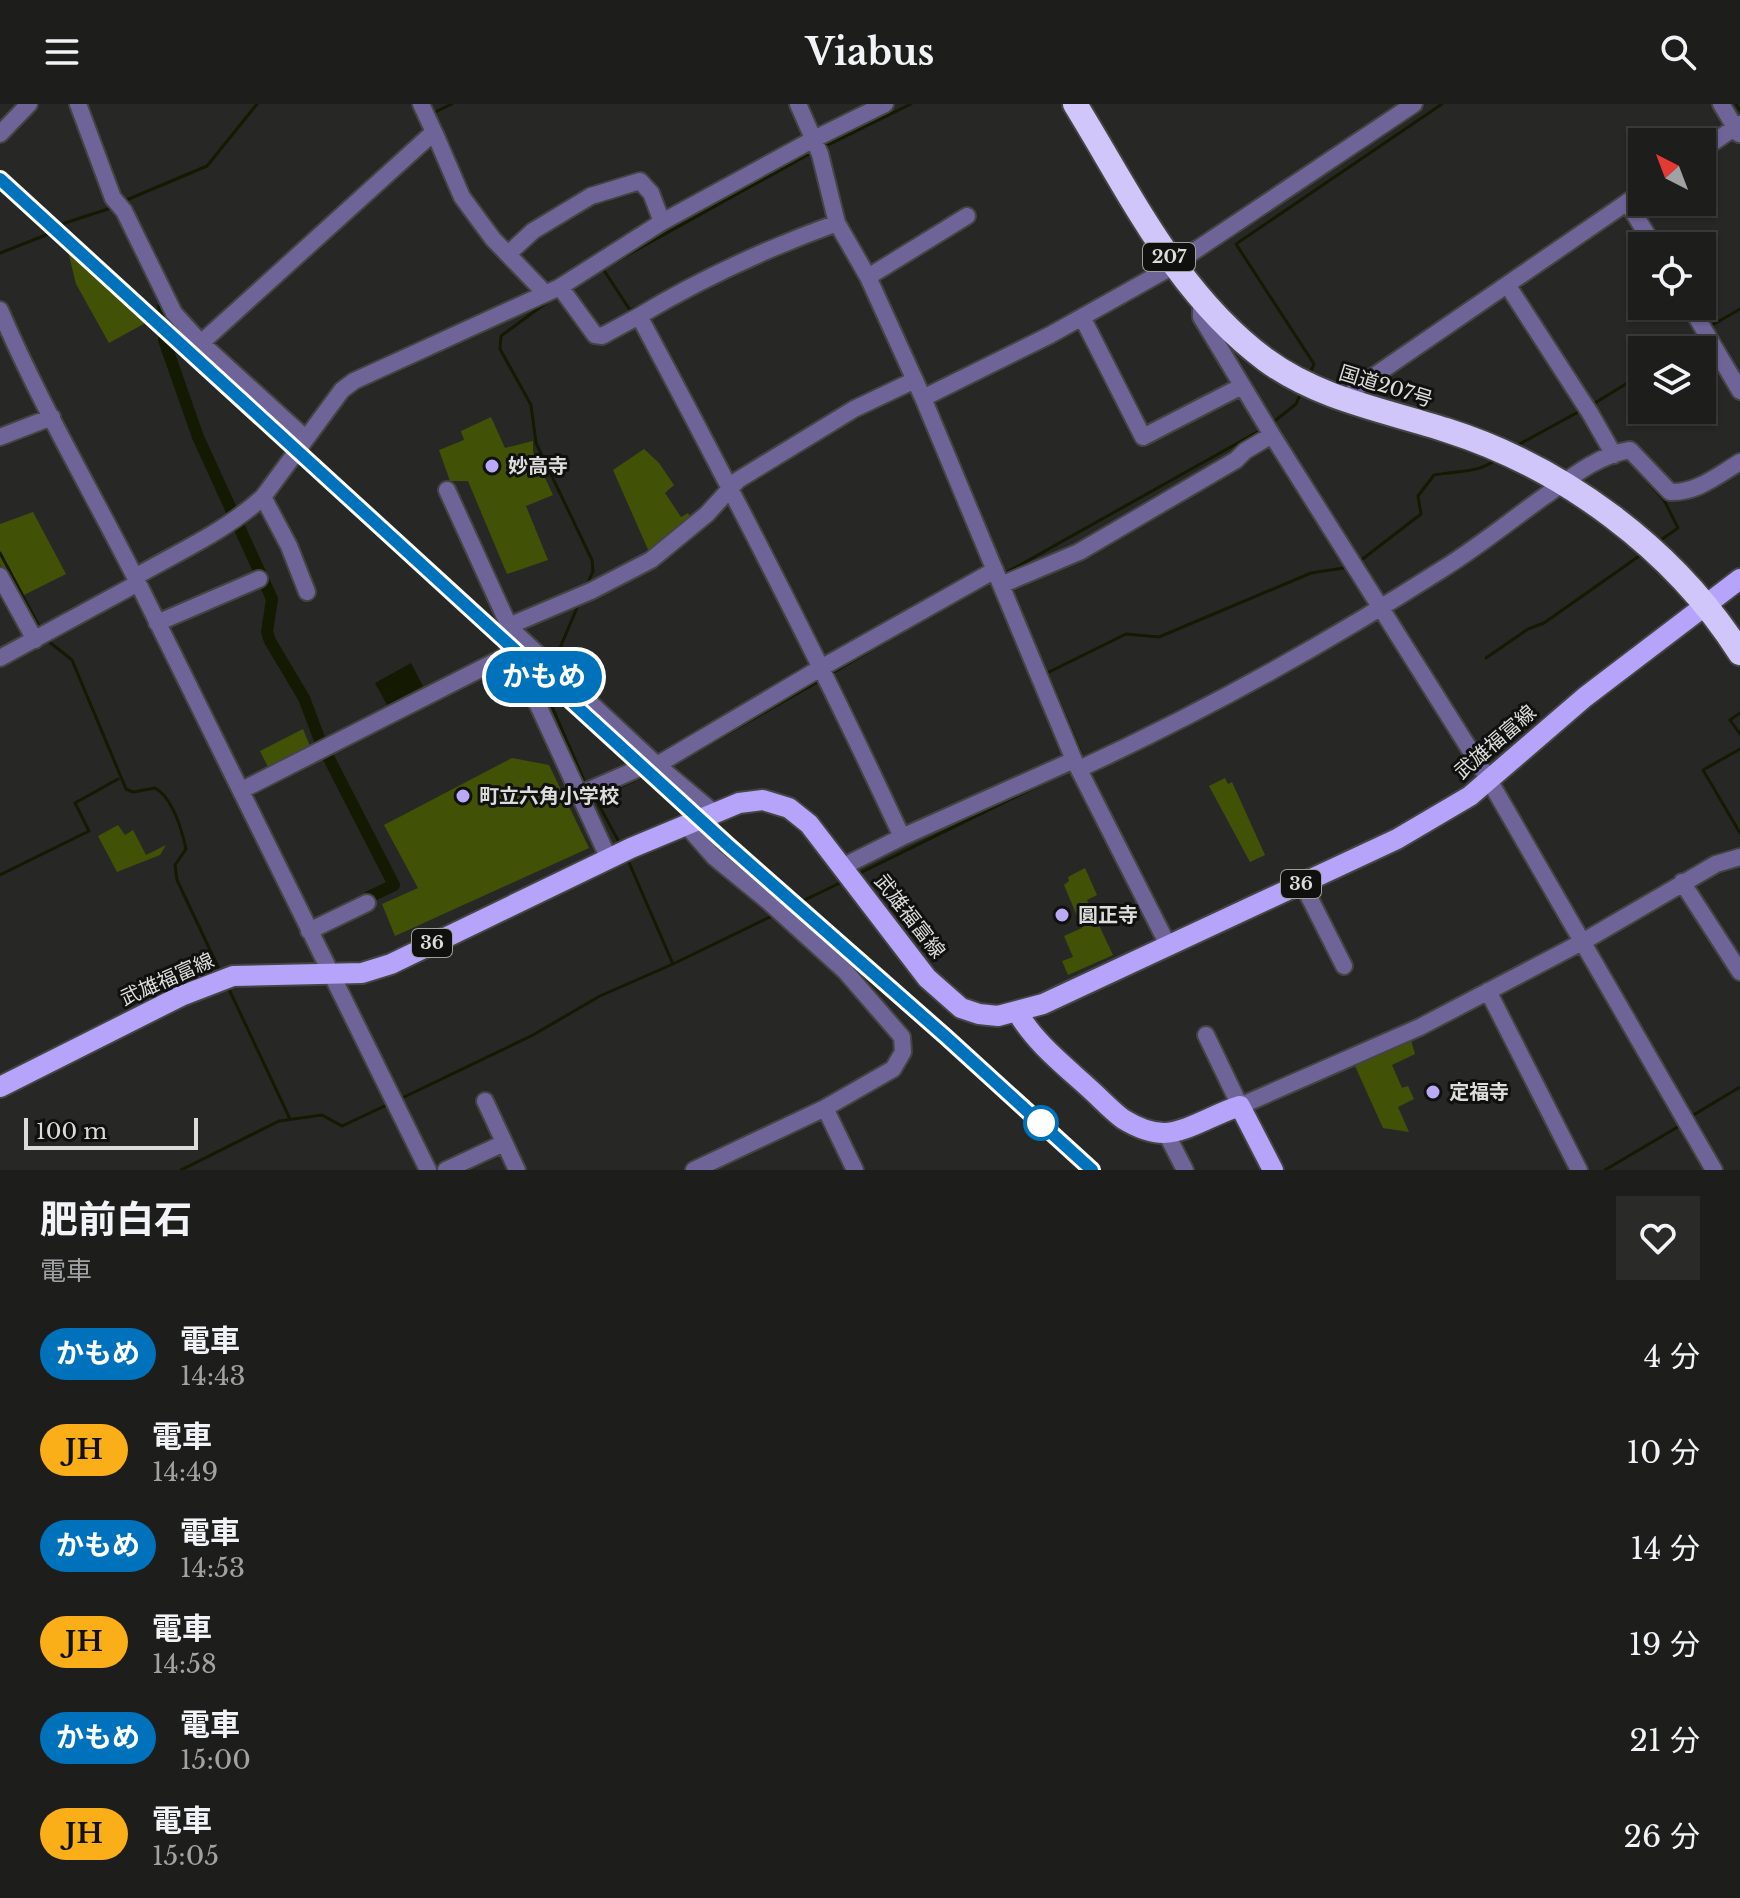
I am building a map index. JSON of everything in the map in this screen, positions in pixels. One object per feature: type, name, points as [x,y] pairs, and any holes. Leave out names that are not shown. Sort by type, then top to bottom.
[{"type":"highway","name":"国道207号","points":[[1075,104],[1173,264],[1226,327],[1257,352],[1305,383],[1347,402],[1447,430],[1507,453],[1562,483],[1608,514],[1649,548],[1704,604],[1740,653]]},
{"type":"main road","name":"武雄福富線","points":[[0,1087],[181,996],[225,978],[362,973],[391,964],[713,812],[739,803],[763,800],[789,808],[809,824],[927,978],[945,995],[961,1008],[979,1014],[998,1016],[1018,1013],[1397,839],[1447,811],[1489,780],[1585,697],[1740,579]]},
{"type":"main road","points":[[1018,1013],[1035,1038],[1122,1118],[1147,1131],[1166,1133],[1240,1106],[1273,1170]]},
{"type":"street","points":[[0,134],[29,104]]},
{"type":"street","points":[[78,104],[118,205],[174,313],[201,343],[305,438]]},
{"type":"street","points":[[798,104],[817,146],[837,223],[868,277],[923,398],[1076,764],[1168,945]]},
{"type":"street","points":[[0,658],[235,519],[263,497],[342,390],[354,381],[555,292],[662,222],[817,146],[885,104]]},
{"type":"street","points":[[923,398],[1082,317],[1173,264],[1414,104]]},
{"type":"street","points":[[1716,142],[1738,129],[1721,104]]},
{"type":"street","points":[[201,343],[434,132],[428,106]]},
{"type":"street","points":[[436,138],[462,197],[595,335],[602,336],[687,288],[768,250],[837,223]]},
{"type":"street","points":[[511,251],[533,231],[591,196],[640,181],[651,193],[662,222]]},
{"type":"street","points":[[1347,402],[1355,389],[1627,202],[1645,232]]},
{"type":"street","points":[[868,277],[967,216]]},
{"type":"street","points":[[1508,286],[1586,407],[1620,453]]},
{"type":"street","points":[[1201,301],[1201,317],[1489,780],[1714,1170]]},
{"type":"street","points":[[0,310],[242,790],[428,1170]]},
{"type":"street","points":[[643,314],[735,489],[902,837]]},
{"type":"street","points":[[1082,317],[1143,437],[1242,386]]},
{"type":"street","points":[[1698,320],[1740,391]]},
{"type":"street","points":[[510,628],[651,560],[735,489],[854,409],[915,380]]},
{"type":"street","points":[[0,437],[52,417]]},
{"type":"street","points":[[661,769],[822,672],[998,577],[1079,552],[1236,460],[1269,429]]},
{"type":"street","points":[[846,873],[902,837],[1158,733],[1249,685],[1456,561],[1562,483],[1620,453],[1633,452],[1670,492],[1684,492],[1697,487],[1740,462]]},
{"type":"street","points":[[447,490],[510,628],[661,769],[713,812]]},
{"type":"street","points":[[263,497],[289,546],[307,592]]},
{"type":"street","points":[[0,576],[35,640]]},
{"type":"street","points":[[157,623],[259,579]]},
{"type":"street","points":[[242,790],[510,654],[619,854]]},
{"type":"street","points":[[587,791],[635,770]]},
{"type":"street","points":[[686,825],[714,857],[845,971],[902,1037],[903,1052],[893,1069],[825,1108],[694,1170]]},
{"type":"street","points":[[1206,1035],[1240,1106],[1420,1027],[1585,944],[1682,882],[1716,864],[1740,857]]},
{"type":"street","points":[[1682,882],[1740,972]]},
{"type":"street","points":[[1302,883],[1344,966]]},
{"type":"street","points":[[306,926],[367,903]]},
{"type":"street","points":[[1488,991],[1579,1170]]},
{"type":"street","points":[[485,1101],[517,1170]]},
{"type":"street","points":[[825,1108],[855,1170]]},
{"type":"street","points":[[1166,1133],[1185,1170]]},
{"type":"street","points":[[446,1170],[504,1143]]},
{"type":"green space","points":[[68,251],[147,322],[109,343],[76,284]]},
{"type":"green space","name":"妙高寺","points":[[491,417],[505,448],[533,441],[533,452],[553,495],[526,506],[548,560],[507,574],[468,481],[450,481],[439,450],[464,440],[461,431]]},
{"type":"green space","points":[[644,449],[659,463],[674,485],[665,493],[681,517],[688,513],[693,521],[650,554],[613,470]]},
{"type":"green space","points":[[33,512],[66,574],[18,598],[0,564],[0,524]]},
{"type":"green space","points":[[303,729],[312,751],[270,771],[260,751]]},
{"type":"green space","points":[[512,758],[549,765],[589,848],[395,936],[382,904],[418,888],[384,825]]},
{"type":"green space","points":[[1225,778],[1228,784],[1232,782],[1265,855],[1250,862],[1209,786]]},
{"type":"green space","points":[[118,825],[125,835],[133,830],[146,855],[166,845],[160,855],[117,872],[98,836]]},
{"type":"green space","points":[[1085,868],[1097,895],[1087,900],[1113,955],[1068,975],[1062,961],[1073,957],[1064,936],[1082,928],[1064,885],[1069,881],[1068,877]]},
{"type":"green space","points":[[1411,1040],[1415,1054],[1392,1065],[1402,1088],[1408,1086],[1414,1099],[1398,1107],[1409,1132],[1383,1128],[1355,1066]]},
{"type":"shaded area","points":[[411,663],[423,686],[387,705],[375,683]]},
{"type":"waterway","points":[[124,201],[207,166],[257,104]]},
{"type":"waterway","points":[[431,114],[452,104]]},
{"type":"waterway","points":[[822,148],[911,104]]},
{"type":"waterway","points":[[1309,375],[1314,364],[1236,244],[1442,104]]},
{"type":"waterway","points":[[1736,104],[1740,110]]},
{"type":"waterway","points":[[611,264],[811,153]]},
{"type":"waterway","points":[[0,253],[51,233],[65,223],[114,207]]},
{"type":"waterway","points":[[603,269],[630,310],[636,308]]},
{"type":"waterway","points":[[550,300],[501,336],[500,349],[531,405],[536,443],[592,560],[593,571],[587,585]]},
{"type":"waterway","points":[[163,307],[171,322],[164,340],[198,437],[272,599],[267,632],[270,641],[304,698],[321,743],[394,885],[369,897]]},
{"type":"waterway","points":[[1709,327],[1740,309]]},
{"type":"waterway","points":[[1590,406],[1628,383]]},
{"type":"waterway","points":[[1271,424],[1296,404],[1301,393]]},
{"type":"waterway","points":[[1516,446],[1580,411]]},
{"type":"waterway","points":[[1002,575],[1261,430]]},
{"type":"waterway","points":[[723,459],[733,477]]},
{"type":"waterway","points":[[1360,561],[1421,514],[1418,496],[1434,475],[1475,469],[1497,459]]},
{"type":"waterway","points":[[1637,469],[1664,500],[1678,528],[1658,542]]},
{"type":"waterway","points":[[0,553],[41,630]]},
{"type":"waterway","points":[[1486,658],[1528,629],[1544,623],[1642,554]]},
{"type":"waterway","points":[[1079,756],[1081,753],[1047,673],[1126,634],[1159,637],[1311,573],[1350,567]]},
{"type":"waterway","points":[[554,662],[579,603]]},
{"type":"waterway","points":[[829,675],[898,634]]},
{"type":"waterway","points":[[47,640],[72,660],[126,789],[133,792],[155,788],[172,807],[186,849],[175,865],[177,880],[220,971]]},
{"type":"waterway","points":[[551,673],[547,695],[586,785]]},
{"type":"waterway","points":[[676,763],[819,681]]},
{"type":"waterway","points":[[1740,713],[1730,720],[1740,734]]},
{"type":"waterway","points":[[1740,749],[1703,770],[1740,833]]},
{"type":"waterway","points":[[856,875],[1072,769]]},
{"type":"waterway","points":[[596,798],[655,771]]},
{"type":"waterway","points":[[0,875],[89,831],[75,803],[118,779]]},
{"type":"waterway","points":[[593,794],[620,844]]},
{"type":"waterway","points":[[400,1099],[533,1035],[600,996],[673,964],[627,858]]},
{"type":"waterway","points":[[784,910],[842,882]]},
{"type":"waterway","points":[[673,964],[774,915]]},
{"type":"waterway","points":[[227,985],[290,1119]]},
{"type":"waterway","points":[[1690,1117],[1740,1087]]},
{"type":"waterway","points":[[181,1170],[279,1121],[322,1115],[342,1126],[389,1104]]},
{"type":"waterway","points":[[1605,1170],[1681,1125]]},
{"type":"railway","points":[[0,180],[728,845],[1092,1170]]},
{"type":"train","name":"かもめ","points":[[0,179],[728,845],[1092,1170]]},
{"type":"place","name":"妙高寺","points":[[492,466]]},
{"type":"place","name":"町立六角小学校","points":[[463,796]]},
{"type":"place","name":"圓正寺","points":[[1062,915]]},
{"type":"place","name":"定福寺","points":[[1433,1092]]}]
